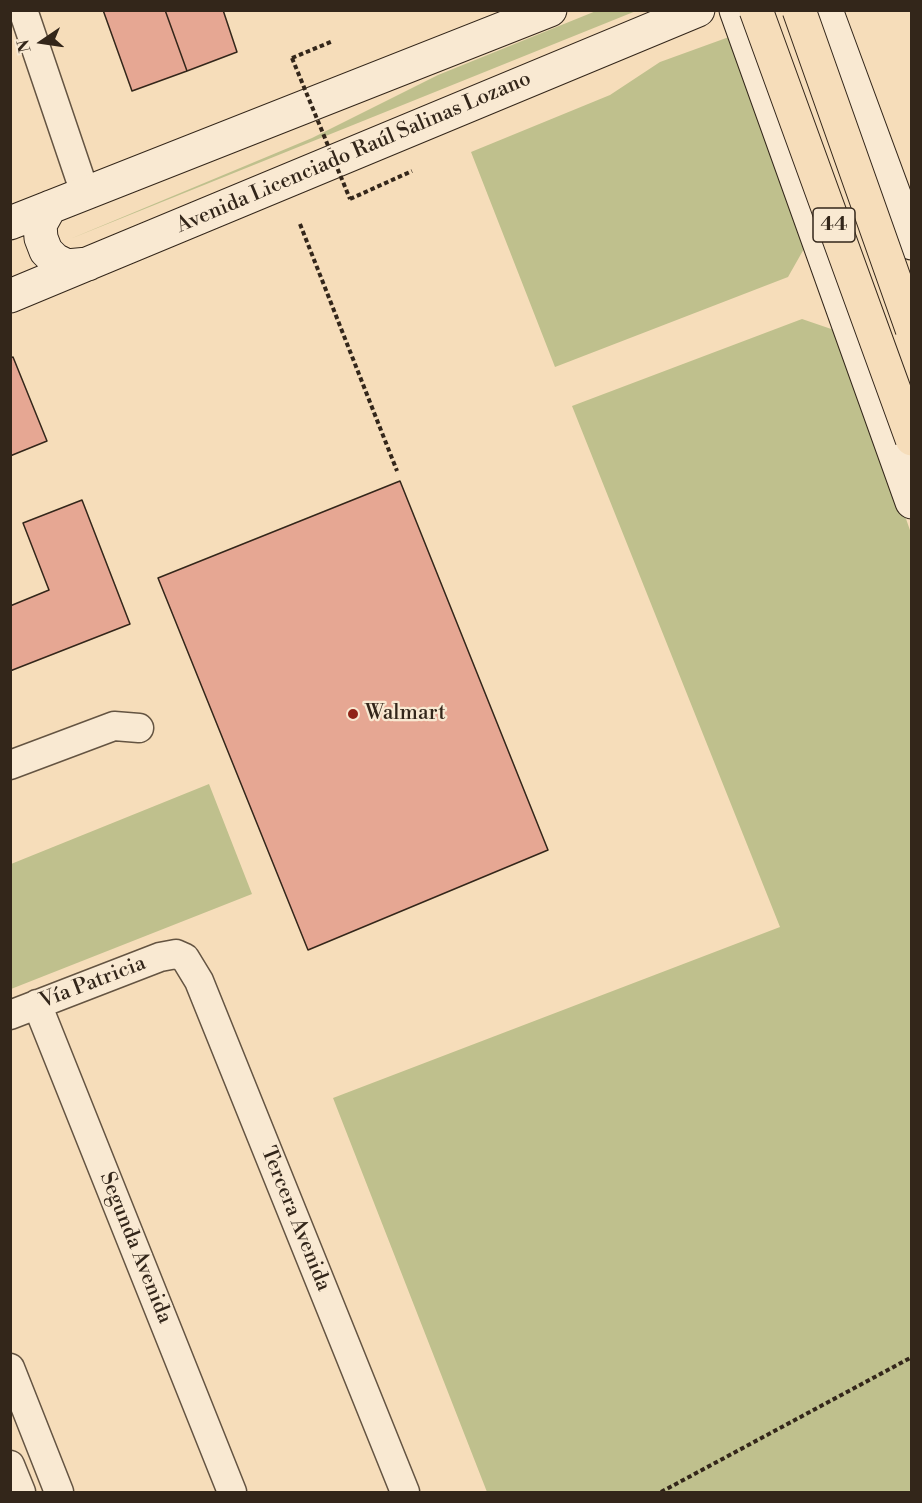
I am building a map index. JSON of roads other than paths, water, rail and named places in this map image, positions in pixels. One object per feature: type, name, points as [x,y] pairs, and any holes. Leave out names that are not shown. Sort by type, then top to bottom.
[{"type":"main road","points":[[428,58],[481,19],[498,10]]},
{"type":"main road","points":[[10,223],[550,10]]},
{"type":"main road","name":"Avenida Licenciado Raúl Salinas Lozano","points":[[10,296],[698,10]]},
{"type":"main road","points":[[736,10],[912,502]]},
{"type":"main road","name":"44","points":[[756,10],[912,439]]},
{"type":"main road","name":"44","points":[[799,10],[912,329]]},
{"type":"main road","points":[[826,10],[907,229]]},
{"type":"main road","points":[[50,207],[40,225],[41,238],[46,251],[55,260],[68,266],[88,264]]},
{"type":"main road","points":[[822,252],[835,232],[857,219],[869,216],[907,229]]},
{"type":"street","points":[[20,23],[85,193]]},
{"type":"street","points":[[10,765],[114,726],[140,728]]},
{"type":"street","name":"Vía Patricia","points":[[10,1015],[160,957],[176,954]]},
{"type":"street","name":"Tercera Avenida","points":[[176,954],[186,958],[199,981],[405,1492]]},
{"type":"street","name":"Segunda Avenida","points":[[37,1005],[232,1492]]},
{"type":"street","points":[[10,1368],[59,1492]]},
{"type":"street","points":[[10,1466],[21,1492]]},
{"type":"place","name":"Walmart","points":[[353,714]]}]
